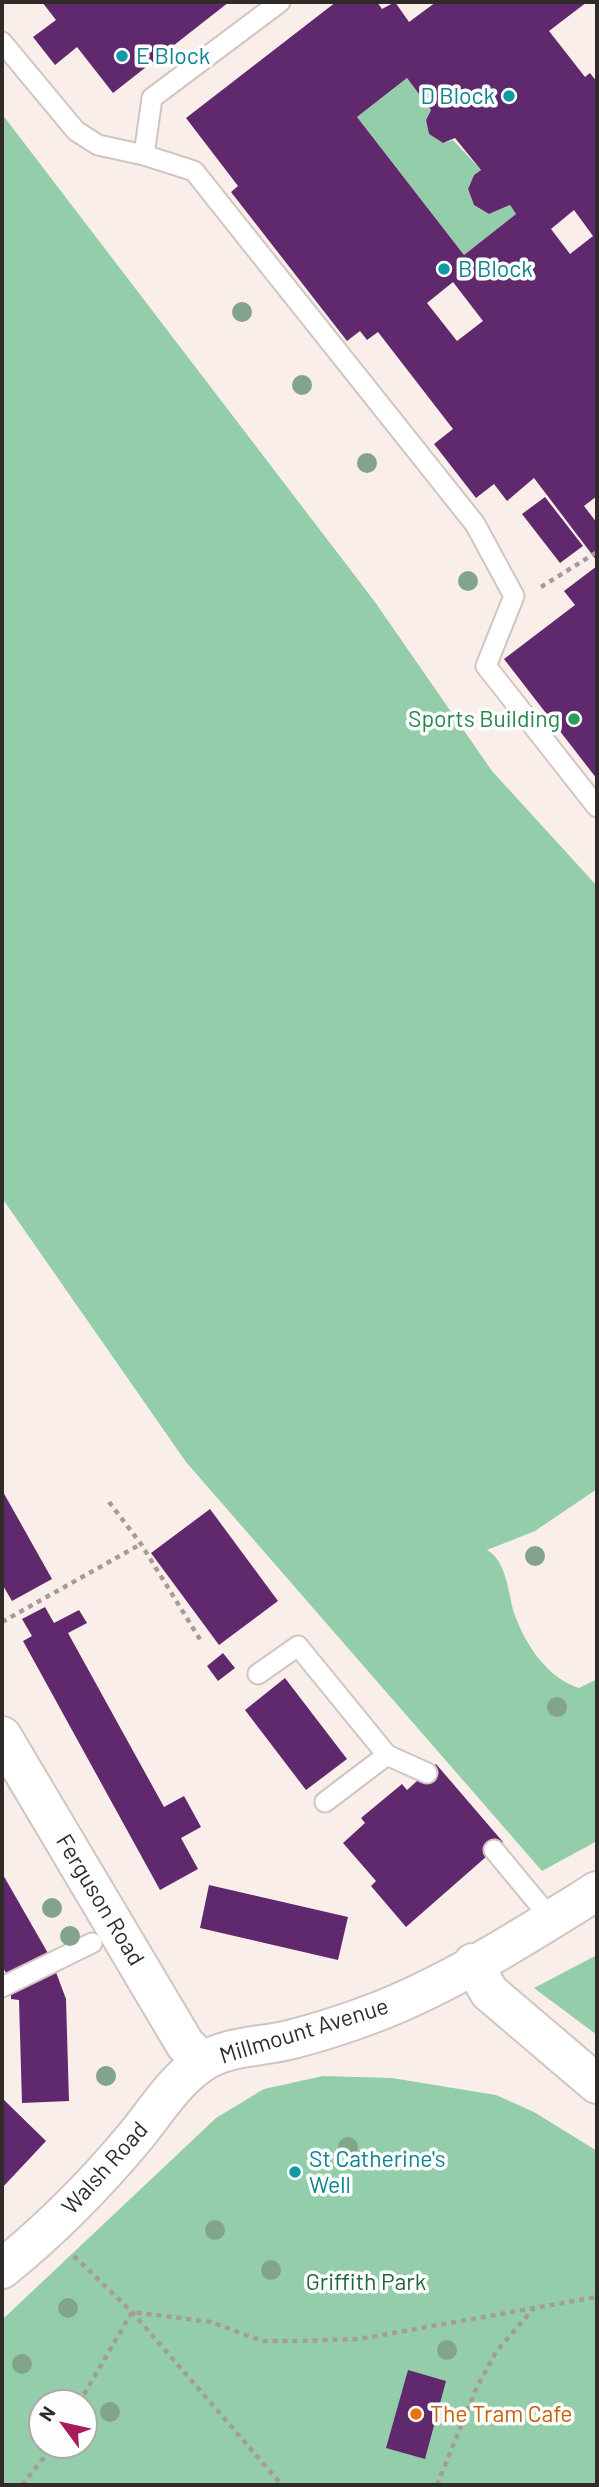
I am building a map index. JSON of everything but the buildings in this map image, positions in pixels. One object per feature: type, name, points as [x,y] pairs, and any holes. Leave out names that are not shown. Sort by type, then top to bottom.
[{"type":"street","name":"Ferguson Road","points":[[2,1735],[185,2044],[202,2062]]},
{"type":"street","name":"Millmount Avenue","points":[[202,2062],[243,2048],[292,2040],[374,2013],[452,1980],[473,1963],[552,1920],[597,1891]]},
{"type":"street","points":[[473,1963],[489,1992],[597,2084]]},
{"type":"street","name":"Walsh Road","points":[[2,2269],[46,2233],[134,2139],[172,2090],[202,2062]]},
{"type":"lane","points":[[144,155],[152,98],[280,2]]},
{"type":"lane","points":[[2,43],[76,131],[98,145],[144,155],[194,171],[475,524],[514,596],[486,666],[597,807]]},
{"type":"lane","points":[[258,1674],[298,1646],[387,1755],[427,1773]]},
{"type":"lane","points":[[325,1802],[387,1755]]},
{"type":"lane","points":[[494,1850],[552,1920]]},
{"type":"lane","points":[[2,1987],[92,1943]]},
{"type":"path","points":[[514,596],[540,588],[597,552]]},
{"type":"path","points":[[109,1502],[141,1544],[201,1642]]},
{"type":"path","points":[[2,1622],[141,1544]]},
{"type":"path","points":[[46,2233],[132,2312],[282,2485]]},
{"type":"path","points":[[132,2312],[211,2322],[262,2341],[298,2341],[359,2339],[597,2297]]},
{"type":"path","points":[[437,2485],[496,2352],[534,2307]]},
{"type":"path","points":[[87,2389],[132,2312]]},
{"type":"path","points":[[22,2485],[43,2459]]},
{"type":"green space","points":[[407,78],[431,110],[426,120],[429,134],[443,143],[453,140],[481,170],[474,175],[468,189],[474,205],[489,214],[510,205],[516,214],[464,255],[357,117]]},
{"type":"green space","points":[[2,114],[375,602],[492,771],[597,886],[597,1489],[535,1531],[487,1550],[494,1555],[503,1569],[514,1613],[524,1636],[547,1668],[567,1683],[579,1688],[597,1679],[597,1841],[542,1871],[186,1462],[2,1198]]},
{"type":"green space","points":[[597,1955],[597,2035],[534,1988]]},
{"type":"green space","name":"Griffith Park","points":[[323,2076],[392,2078],[496,2095],[534,2112],[597,2151],[597,2485],[2,2485],[2,2315],[4,2318],[216,2118],[264,2089]]},
{"type":"place","name":"E Block","points":[[122,56]]},
{"type":"place","name":"D Block","points":[[509,96]]},
{"type":"place","name":"B Block","points":[[444,269]]},
{"type":"place","name":"Sports Building","points":[[574,719]]},
{"type":"place","name":"St Catherine's Well","points":[[295,2172]]},
{"type":"place","name":"The Tram Cafe","points":[[416,2414]]}]
